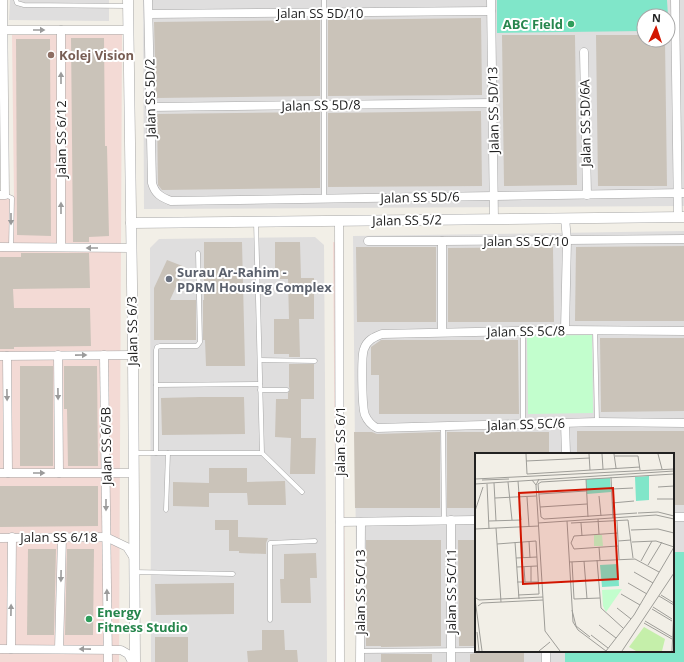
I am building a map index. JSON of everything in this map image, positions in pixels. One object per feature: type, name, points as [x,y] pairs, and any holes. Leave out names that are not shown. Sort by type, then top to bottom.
[{"type":"street","points":[[2,195],[1,30],[3,0]]},
{"type":"street","name":"Jalan SS 5D/2","points":[[148,0],[152,183],[154,190],[158,194]]},
{"type":"street","name":"Jalan SS 5D/13","points":[[491,0],[494,219]]},
{"type":"street","name":"Jalan SS 6/3","points":[[128,3],[133,355],[133,662]]},
{"type":"street","points":[[681,217],[680,104],[675,4],[684,8]]},
{"type":"street","name":"Jalan SS 5D/10","points":[[149,14],[491,11]]},
{"type":"street","points":[[1,30],[128,30]]},
{"type":"street","name":"Jalan SS 6/12","points":[[61,30],[61,247]]},
{"type":"street","name":"Jalan SS 5D/6A","points":[[584,52],[587,194]]},
{"type":"street","name":"Jalan SS 5D/8","points":[[150,107],[492,103]]},
{"type":"street","name":"Jalan SS 5D/6","points":[[158,194],[171,201],[681,193]]},
{"type":"street","name":"Jalan SS 5/2","points":[[131,223],[681,217]]},
{"type":"street","points":[[565,218],[567,240],[565,330]]},
{"type":"street","name":"Jalan SS 6/1","points":[[339,221],[340,662]]},
{"type":"street","name":"Jalan SS 5C/10","points":[[368,241],[684,239]]},
{"type":"street","points":[[442,241],[442,332]]},
{"type":"street","points":[[0,247],[131,248]]},
{"type":"street","name":"Jalan SS 5C/8","points":[[369,423],[364,413],[363,350],[370,339],[382,334],[565,330],[684,331]]},
{"type":"street","points":[[58,355],[59,473]]},
{"type":"street","name":"Jalan SS 6/5B","points":[[104,355],[108,662]]},
{"type":"street","points":[[133,355],[3,356],[4,473],[133,473]]},
{"type":"street","name":"Jalan SS 5C/6","points":[[369,423],[377,428],[443,428],[597,422],[684,423]]},
{"type":"street","points":[[565,423],[566,453]]},
{"type":"street","name":"Jalan SS 5C/11","points":[[448,520],[451,662]]},
{"type":"street","points":[[340,522],[475,520]]},
{"type":"street","name":"Jalan SS 5C/13","points":[[360,662],[361,522]]},
{"type":"street","points":[[11,649],[12,537]]},
{"type":"street","points":[[59,649],[62,537]]},
{"type":"street","name":"Jalan SS 6/18","points":[[0,538],[106,537],[127,547],[134,558]]},
{"type":"street","points":[[0,649],[121,650],[128,654],[133,662]]},
{"type":"lane","points":[[16,0],[18,3],[24,5],[101,6],[128,3]]},
{"type":"lane","points":[[101,6],[102,0]]},
{"type":"lane","points":[[324,0],[324,198]]},
{"type":"lane","points":[[2,195],[12,198],[11,247]]},
{"type":"lane","points":[[256,222],[262,453],[302,492]]},
{"type":"lane","points":[[156,453],[157,347],[193,347],[197,346],[200,342],[198,253]]},
{"type":"lane","points":[[595,330],[597,422]]},
{"type":"lane","points":[[523,331],[523,424]]},
{"type":"lane","points":[[260,360],[315,360]]},
{"type":"lane","points":[[156,384],[260,384]]},
{"type":"lane","points":[[260,390],[287,390]]},
{"type":"lane","points":[[443,428],[448,520]]},
{"type":"lane","points":[[133,453],[262,453]]},
{"type":"lane","points":[[166,510],[168,453]]},
{"type":"lane","points":[[270,620],[270,543],[315,541]]},
{"type":"lane","points":[[134,572],[233,574]]},
{"type":"lane","points":[[360,651],[475,650]]},
{"type":"shaded area","points":[[10,0],[109,0],[109,21],[9,20]]},
{"type":"shaded area","points":[[143,0],[684,0],[684,206],[144,209]]},
{"type":"shaded area","points":[[122,34],[119,662],[0,662],[0,199],[14,199],[12,35]]},
{"type":"shaded area","points":[[684,231],[684,662],[357,662],[353,236]]},
{"type":"shaded area","points":[[315,237],[324,245],[327,662],[151,662],[150,248],[159,239]]},
{"type":"shaded area","points":[[333,242],[342,243],[345,610],[336,610]]},
{"type":"green space","name":"ABC Field","points":[[497,0],[667,0],[668,8],[636,8],[636,31],[497,33]]},
{"type":"green space","points":[[592,335],[593,413],[528,414],[527,336]]},
{"type":"green space","points":[[674,552],[684,552],[684,662],[565,662],[565,652],[674,652]]},
{"type":"building","points":[[481,18],[482,95],[328,96],[328,20]]},
{"type":"building","points":[[320,20],[320,96],[156,98],[154,22]]},
{"type":"building","points":[[502,35],[575,35],[577,185],[504,186]]},
{"type":"building","points":[[596,35],[636,35],[636,48],[665,48],[667,186],[598,186]]},
{"type":"building","points":[[71,38],[104,38],[105,146],[107,146],[109,236],[89,237],[89,242],[73,242]]},
{"type":"building","points":[[16,39],[50,39],[51,236],[17,235]]},
{"type":"building","points":[[481,111],[482,186],[328,187],[328,113]]},
{"type":"building","points":[[320,112],[320,188],[162,190],[158,185],[157,114]]},
{"type":"building","points":[[204,242],[242,242],[245,366],[206,366],[205,340],[203,340]]},
{"type":"building","points":[[275,242],[300,242],[301,278],[314,278],[314,319],[299,319],[300,357],[289,357],[289,354],[274,354],[274,319],[289,319],[288,279],[275,279]]},
{"type":"building","points":[[684,246],[684,321],[575,321],[576,247]]},
{"type":"building","points":[[356,247],[436,247],[436,322],[357,322]]},
{"type":"building","points":[[553,247],[554,322],[448,322],[448,248]]},
{"type":"building","points":[[21,253],[89,253],[90,288],[13,289],[14,308],[90,308],[91,346],[14,347],[14,349],[0,349],[0,257],[21,257]]},
{"type":"building","points":[[167,260],[185,267],[170,300],[196,300],[196,340],[154,340],[154,288]]},
{"type":"building","points":[[600,338],[684,338],[684,411],[601,412]]},
{"type":"building","points":[[381,340],[518,340],[519,414],[379,414],[379,375],[371,375],[371,347]]},
{"type":"building","points":[[289,364],[314,364],[314,399],[301,399],[301,438],[316,438],[315,474],[290,474],[291,438],[275,437],[276,399],[288,399],[288,393],[290,390]]},
{"type":"building","points":[[20,366],[53,366],[53,466],[20,466]]},
{"type":"building","points":[[64,366],[97,366],[98,466],[68,466],[67,409],[64,409]]},
{"type":"building","points":[[244,397],[245,434],[162,435],[161,398]]},
{"type":"building","points":[[577,431],[684,431],[684,505],[674,505],[674,453],[577,453]]},
{"type":"building","points":[[354,432],[372,432],[377,434],[440,432],[440,508],[355,508]]},
{"type":"building","points":[[447,432],[549,432],[549,453],[475,453],[475,508],[447,508]]},
{"type":"building","points":[[209,468],[247,468],[247,482],[285,481],[286,505],[248,505],[247,493],[209,493],[209,507],[173,506],[173,482],[209,483]]},
{"type":"building","points":[[0,486],[98,486],[98,526],[0,527]]},
{"type":"building","points":[[215,520],[238,520],[238,537],[268,538],[266,543],[266,554],[229,551],[229,530],[215,530]]},
{"type":"building","points":[[366,540],[441,540],[441,646],[366,646]]},
{"type":"building","points":[[458,540],[475,540],[475,646],[459,646]]},
{"type":"building","points":[[28,549],[56,549],[54,635],[27,635]]},
{"type":"building","points":[[67,549],[94,549],[93,635],[65,635]]},
{"type":"building","points":[[316,553],[317,578],[310,578],[311,603],[281,603],[280,579],[284,579],[284,554]]},
{"type":"building","points":[[234,583],[234,614],[156,615],[155,584]]},
{"type":"building","points":[[262,630],[284,630],[285,650],[297,650],[298,662],[248,662],[247,651],[262,650]]},
{"type":"building","points":[[155,637],[188,637],[188,662],[155,662]]},
{"type":"building","points":[[524,653],[524,662],[470,662],[470,654]]},
{"type":"building","points":[[381,654],[432,654],[432,662],[381,662]]},
{"type":"place","name":"ABC Field","points":[[571,24]]},
{"type":"place","name":"Kolej Vision","points":[[51,55]]},
{"type":"place","name":"Surau Ar-Rahim - PDRM Housing Complex","points":[[169,279]]},
{"type":"place","name":"Energy Fitness Studio","points":[[89,619]]}]
